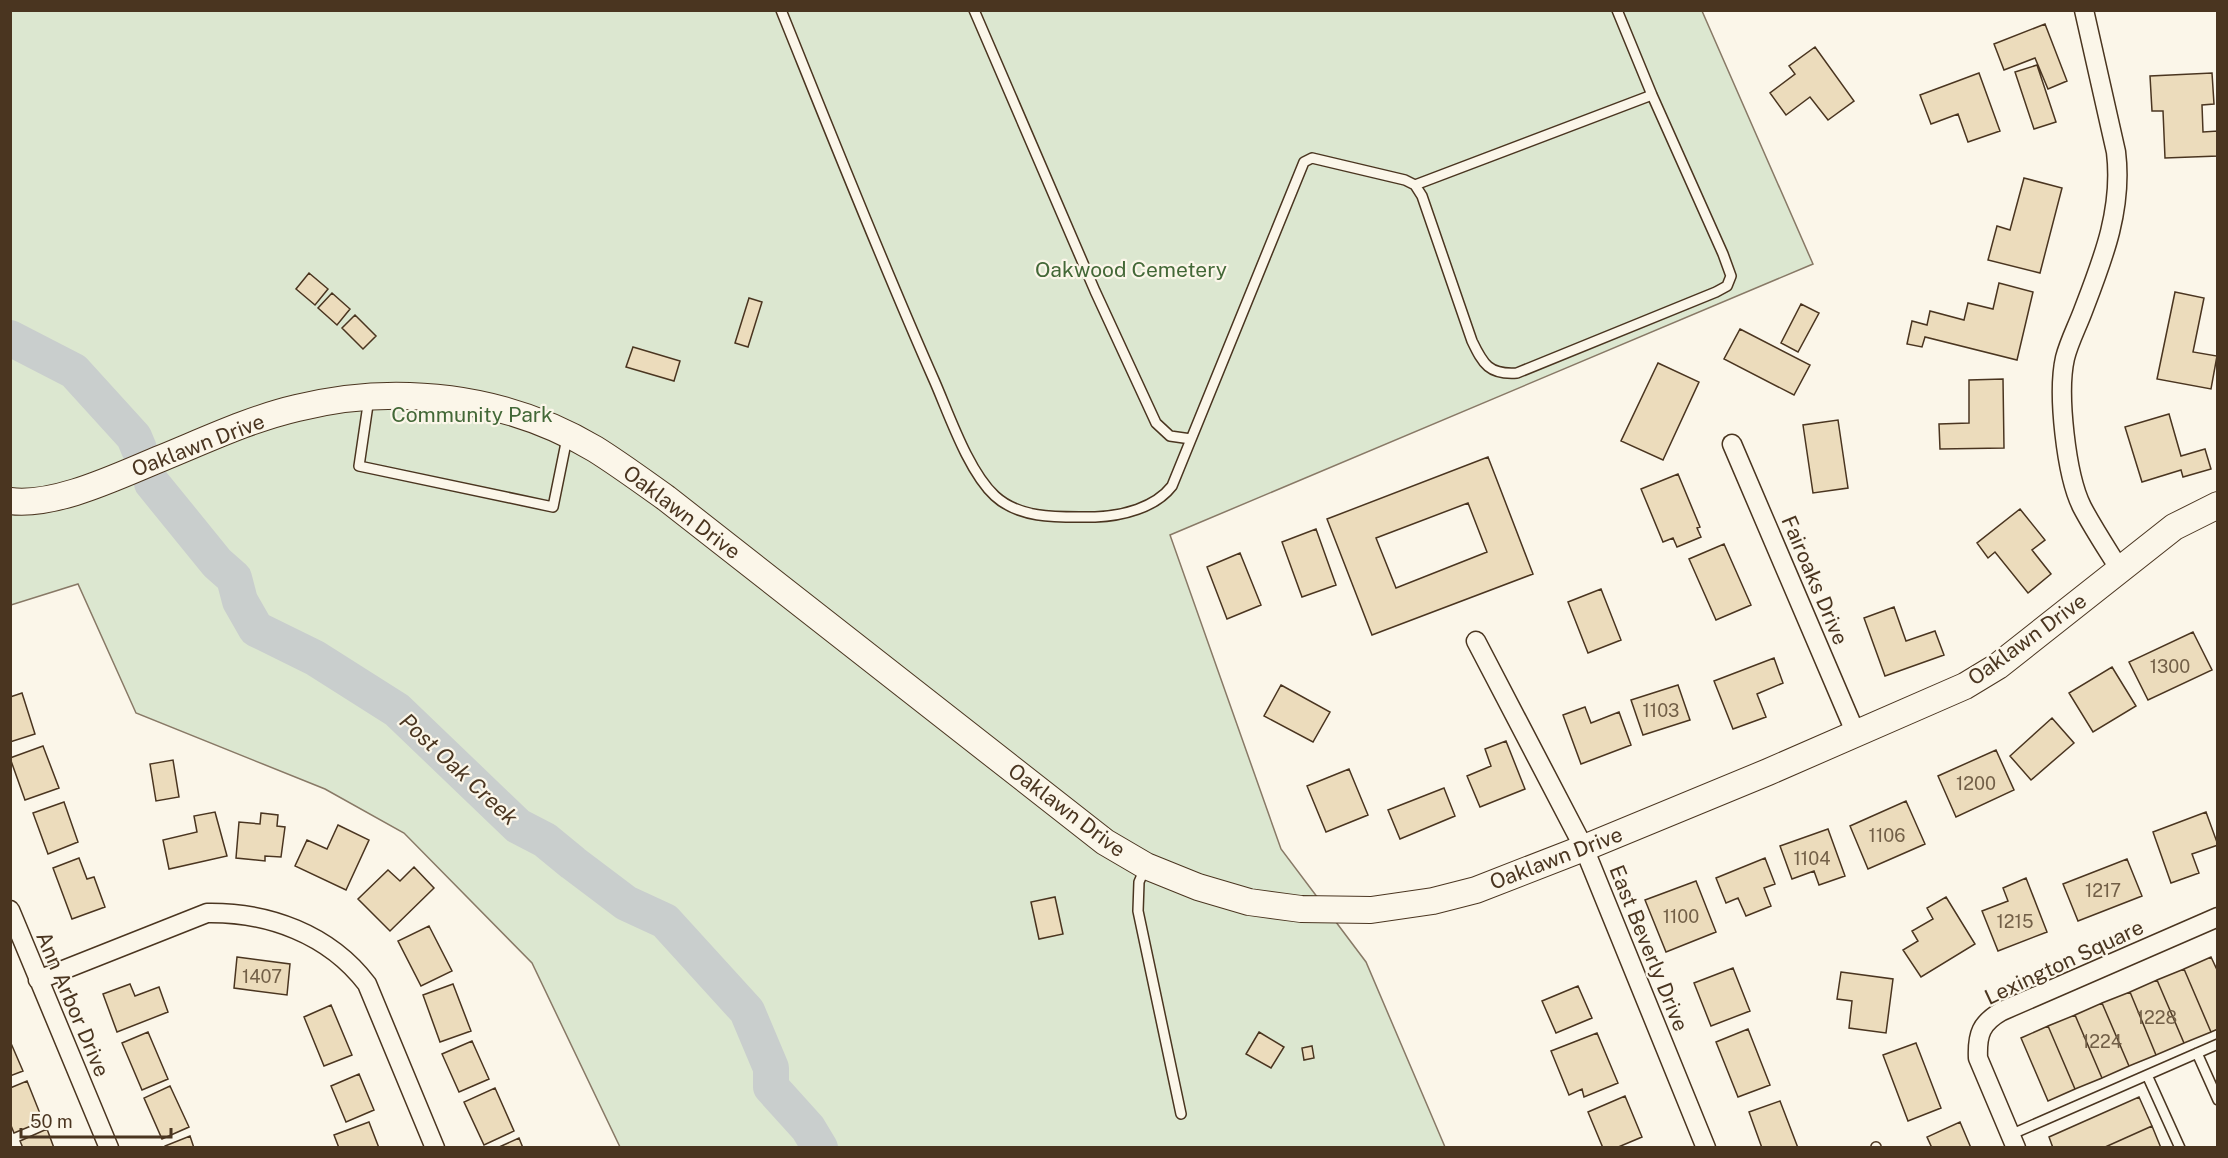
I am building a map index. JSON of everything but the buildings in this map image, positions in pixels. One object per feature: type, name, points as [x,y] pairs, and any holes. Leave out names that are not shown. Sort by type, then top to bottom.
[{"type":"street","points":[[2084,10],[2116,152],[2117,195],[2112,230],[2104,256],[2065,359],[2062,378],[2064,418],[2070,467],[2082,506],[2120,570]]},
{"type":"street","name":"Oaklawn Drive","points":[[10,501],[31,502],[111,480],[255,421],[296,408],[334,400],[369,396],[417,396],[463,401],[496,408],[568,435],[593,448],[666,498],[1105,842],[1146,866],[1198,887],[1249,902],[1301,909],[1371,910],[1433,901],[1476,890],[1584,848],[1965,686],[1998,666],[2174,527],[2217,505]]},
{"type":"street","name":"Fairoaks Drive","points":[[1732,444],[1856,734]]},
{"type":"street","name":"East Beverly Drive","points":[[1476,641],[1584,848],[1706,1148]]},
{"type":"street","name":"Ann Arbor Drive","points":[[10,910],[109,1148]]},
{"type":"street","points":[[38,980],[207,913],[231,912],[259,916],[296,929],[325,944],[356,969],[367,984],[435,1148]]},
{"type":"street","name":"Lexington Square","points":[[2013,1141],[1978,1058],[1978,1043],[1982,1028],[1989,1018],[2217,917]]},
{"type":"lane","points":[[781,10],[905,316],[972,466],[995,496],[1020,511],[1053,517],[1098,517],[1131,512],[1164,496],[1172,486],[1304,162],[1312,158],[1405,180],[1415,185],[1422,196],[1472,341],[1481,360],[1502,374],[1516,373],[1727,286],[1731,276],[1726,261],[1617,10]]},
{"type":"lane","points":[[974,10],[1095,291],[1156,423],[1170,436],[1191,439]]},
{"type":"lane","points":[[1415,185],[1652,95]]},
{"type":"lane","points":[[369,396],[359,466],[553,507],[568,435]]},
{"type":"lane","points":[[1146,866],[1139,882],[1138,911],[1181,1114]]},
{"type":"lane","points":[[2013,1141],[2147,1075],[2217,1044]]},
{"type":"lane","points":[[2197,1053],[2217,1100]]},
{"type":"lane","points":[[2147,1075],[2180,1148]]},
{"type":"green space","name":"Community Park","points":[[11,11],[1702,11],[1813,264],[1170,535],[1281,849],[1366,962],[1445,1147],[620,1147],[532,963],[404,833],[325,789],[136,713],[78,584],[11,605]]},
{"type":"waterway","name":"Post Oak Creek","points":[[10,338],[74,371],[134,437],[139,449]]},
{"type":"waterway","name":"Post Oak Creek","points":[[152,483],[217,563],[234,578],[240,601],[256,629],[315,658],[397,710],[518,826],[545,840],[626,903],[665,921],[747,1011],[771,1068],[771,1087],[808,1128],[820,1148]]},
{"type":"park label","name":"Oakwood Cemetery","points":[[1131,269]]}]
